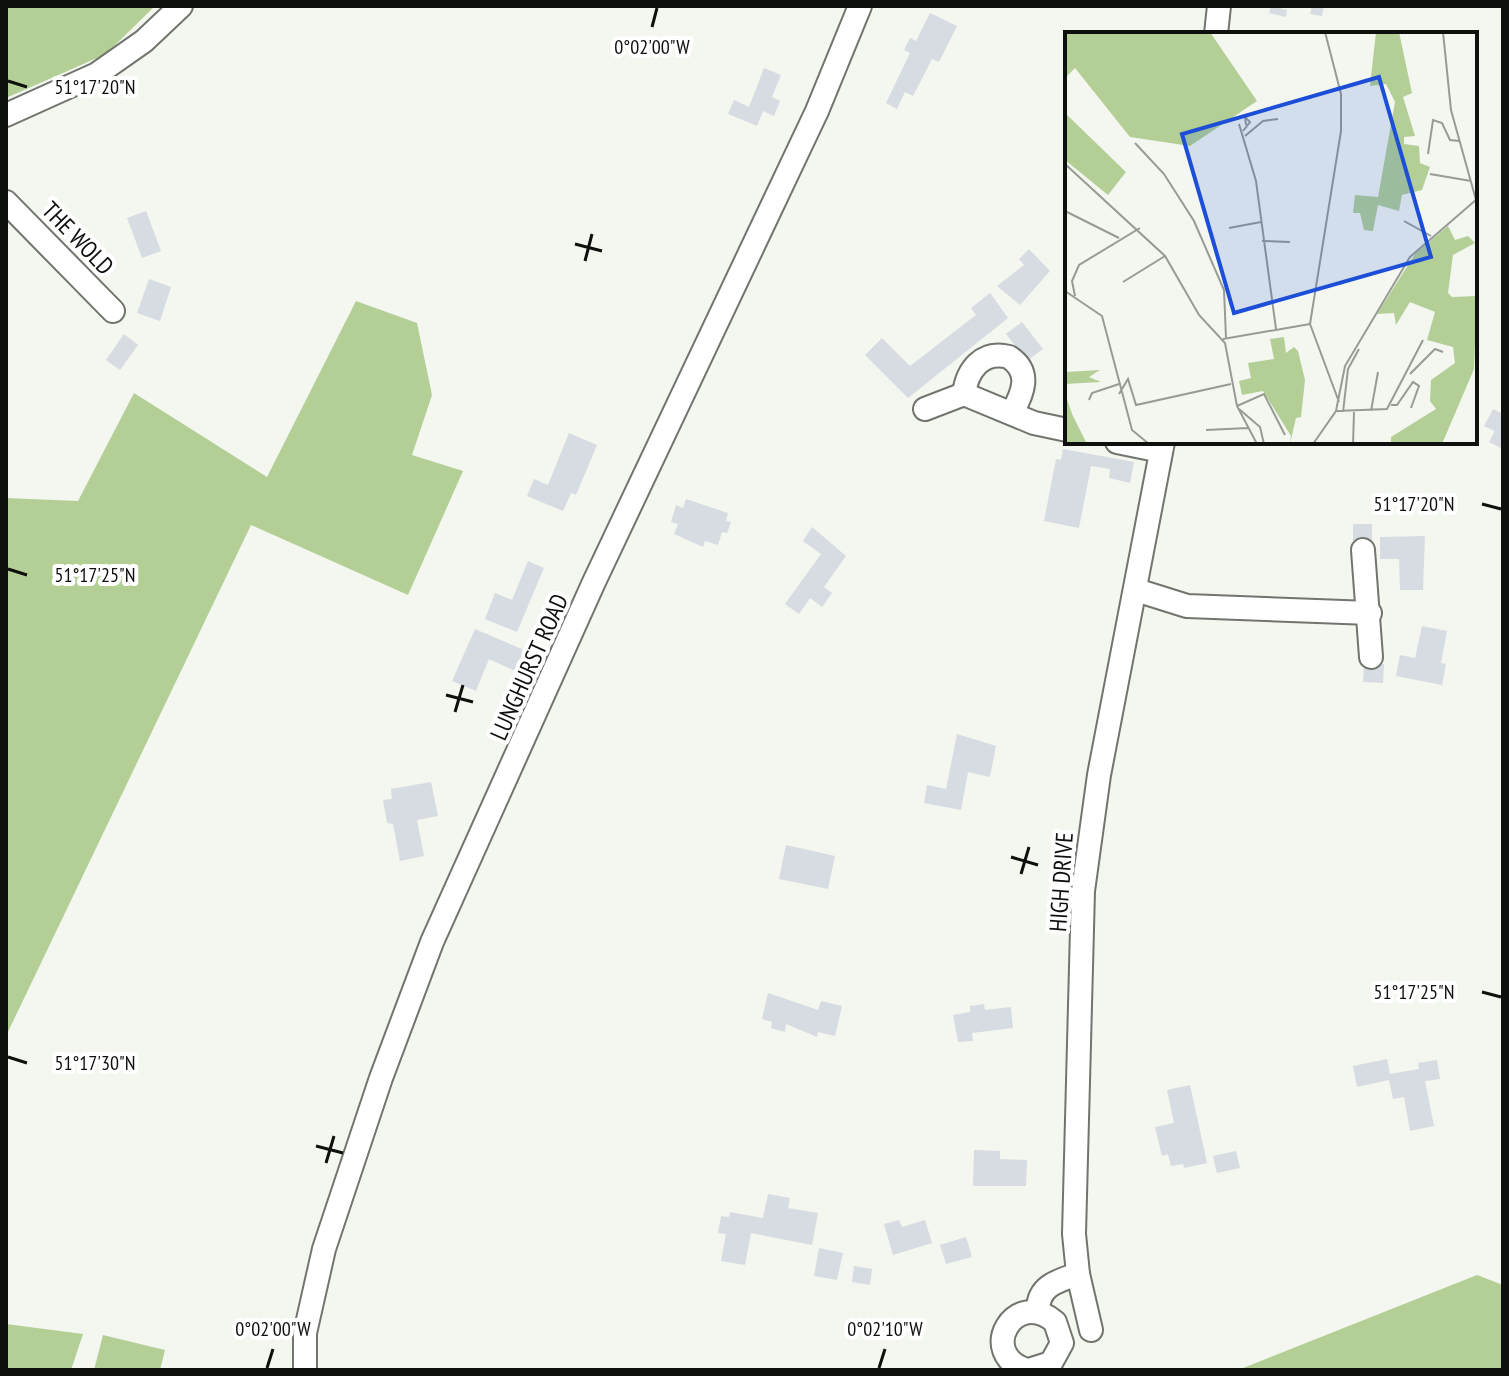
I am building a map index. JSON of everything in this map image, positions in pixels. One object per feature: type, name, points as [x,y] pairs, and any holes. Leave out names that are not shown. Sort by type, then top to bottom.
[{"type":"street","points":[[6,115],[97,74],[144,41],[181,6]]},
{"type":"street","name":"LUNGHURST ROAD","points":[[305,1370],[305,1333],[324,1249],[381,1078],[432,942],[594,582],[817,111],[860,6]]},
{"type":"street","points":[[1216,32],[1219,6]]},
{"type":"street","name":"THE WOLD","points":[[6,202],[113,311]]},
{"type":"street","points":[[964,394],[966,380],[981,360],[989,355],[1009,357],[1024,376],[1024,387],[1012,413]]},
{"type":"street","points":[[925,409],[964,394],[1065,429]]},
{"type":"street","points":[[1135,444],[1162,447]]},
{"type":"street","name":"HIGH DRIVE","points":[[1091,1330],[1078,1274],[1073,1203],[1083,891],[1096,789],[1162,447]]},
{"type":"street","points":[[1363,550],[1371,657]]},
{"type":"street","points":[[1136,590],[1187,606],[1370,613]]},
{"type":"street","points":[[1038,1312],[1037,1300],[1046,1287],[1078,1274]]},
{"type":"street","points":[[1038,1312],[1055,1322],[1062,1343],[1051,1363],[1028,1370],[1018,1367],[1005,1353],[1003,1333],[1013,1318],[1038,1312]]},
{"type":"green space","points":[[6,6],[155,6],[106,54],[6,98]]},
{"type":"green space","points":[[356,301],[417,323],[432,395],[412,455],[463,471],[408,595],[251,525],[6,1036],[6,498],[78,501],[134,393],[267,477]]},
{"type":"green space","points":[[1477,1275],[1503,1285],[1503,1370],[1238,1370]]},
{"type":"green space","points":[[6,1324],[83,1334],[71,1370],[6,1370]]},
{"type":"green space","points":[[103,1335],[165,1350],[160,1370],[94,1370]]},
{"type":"building","points":[[1271,6],[1287,10],[1286,17],[1269,13]]},
{"type":"building","points":[[1312,6],[1324,6],[1322,16],[1310,14]]},
{"type":"building","points":[[930,13],[957,26],[939,62],[932,59],[913,96],[905,92],[897,109],[886,103],[910,53],[904,50],[910,38],[916,41]]},
{"type":"building","points":[[764,68],[781,75],[772,97],[780,101],[774,116],[763,111],[757,126],[728,114],[734,100],[749,107]]},
{"type":"building","points":[[146,211],[161,251],[142,258],[127,218]]},
{"type":"building","points":[[1029,249],[1050,271],[1020,305],[997,286],[1024,265],[1019,259]]},
{"type":"building","points":[[149,279],[171,287],[160,321],[137,313]]},
{"type":"building","points":[[990,293],[1008,318],[908,398],[865,355],[882,338],[910,366],[976,315],[971,308]]},
{"type":"building","points":[[1022,322],[1043,349],[1027,361],[1006,334]]},
{"type":"building","points":[[124,334],[138,345],[120,370],[106,360]]},
{"type":"building","points":[[1493,409],[1503,414],[1503,449],[1489,442],[1495,431],[1484,426]]},
{"type":"building","points":[[569,433],[597,445],[576,495],[571,493],[563,511],[527,496],[534,479],[548,485]]},
{"type":"building","points":[[1063,449],[1134,462],[1130,483],[1109,478],[1110,469],[1091,466],[1079,528],[1044,521],[1056,459],[1061,460]]},
{"type":"building","points":[[686,499],[728,513],[726,521],[731,522],[727,533],[722,532],[718,545],[705,541],[703,547],[674,534],[678,524],[671,522],[676,505],[683,508]]},
{"type":"building","points":[[1353,524],[1372,524],[1372,544],[1353,544]]},
{"type":"building","points":[[812,527],[846,556],[824,587],[832,593],[822,607],[810,598],[799,614],[785,604],[821,554],[803,541]]},
{"type":"building","points":[[1425,536],[1423,590],[1400,590],[1399,559],[1380,559],[1380,537]]},
{"type":"building","points":[[528,561],[544,568],[517,632],[485,619],[495,593],[512,600]]},
{"type":"building","points":[[1422,626],[1447,631],[1441,663],[1446,664],[1442,685],[1396,676],[1400,655],[1415,658]]},
{"type":"building","points":[[475,629],[524,650],[515,671],[489,659],[476,691],[452,681]]},
{"type":"building","points":[[1364,663],[1384,664],[1383,683],[1363,682]]},
{"type":"building","points":[[957,734],[996,746],[990,777],[968,772],[961,810],[924,803],[927,785],[946,789]]},
{"type":"building","points":[[431,782],[438,816],[417,820],[424,856],[400,861],[393,824],[387,823],[383,800],[392,799],[391,789]]},
{"type":"building","points":[[786,845],[835,856],[828,889],[779,879]]},
{"type":"building","points":[[768,993],[818,1010],[821,1001],[842,1006],[835,1036],[818,1032],[817,1037],[786,1024],[785,1032],[771,1028],[772,1022],[762,1019]]},
{"type":"building","points":[[984,1004],[985,1010],[1011,1007],[1013,1028],[972,1033],[973,1041],[958,1042],[953,1015],[970,1012],[970,1006]]},
{"type":"building","points":[[1387,1059],[1390,1074],[1419,1069],[1418,1063],[1437,1060],[1440,1079],[1425,1081],[1434,1126],[1410,1131],[1404,1097],[1393,1099],[1389,1080],[1357,1087],[1353,1066]]},
{"type":"building","points":[[1190,1085],[1207,1163],[1184,1168],[1183,1164],[1171,1166],[1168,1154],[1162,1156],[1155,1127],[1174,1123],[1167,1090]]},
{"type":"building","points":[[974,1150],[1000,1151],[1000,1159],[1027,1160],[1026,1186],[973,1186]]},
{"type":"building","points":[[1236,1151],[1240,1168],[1217,1173],[1213,1156]]},
{"type":"building","points":[[768,1194],[790,1198],[788,1208],[818,1213],[812,1245],[751,1233],[745,1265],[721,1261],[726,1234],[718,1233],[721,1216],[729,1217],[730,1212],[763,1218]]},
{"type":"building","points":[[899,1220],[902,1227],[925,1220],[932,1243],[893,1255],[884,1224]]},
{"type":"building","points":[[966,1237],[972,1257],[946,1264],[940,1245]]},
{"type":"building","points":[[819,1248],[843,1253],[837,1280],[814,1276]]},
{"type":"building","points":[[854,1266],[872,1269],[870,1285],[852,1282]]}]
